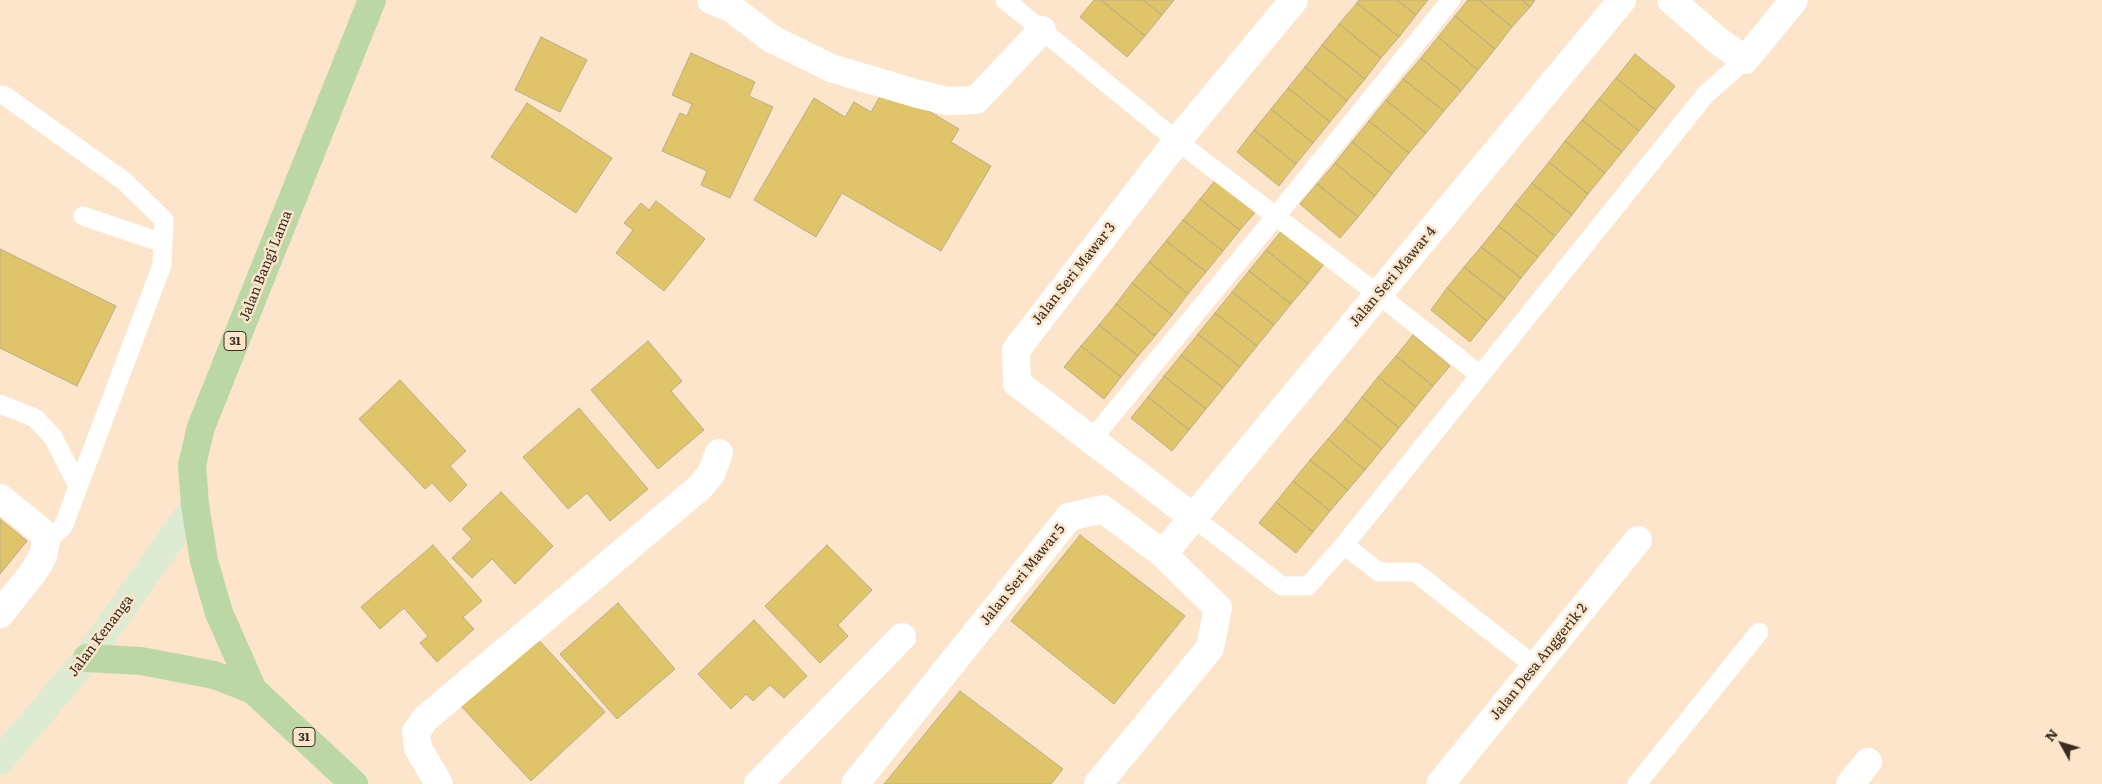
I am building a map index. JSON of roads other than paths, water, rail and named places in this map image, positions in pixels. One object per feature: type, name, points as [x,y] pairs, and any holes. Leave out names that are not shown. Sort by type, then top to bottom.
[{"type":"main road","name":"Jalan Bangi Lama","points":[[354,784],[254,690],[219,613],[204,561],[195,505],[192,465],[201,427],[372,0]]},
{"type":"main road","points":[[87,658],[141,661],[214,675],[254,690]]},
{"type":"street","points":[[711,0],[731,8],[772,39],[831,68],[948,101],[976,100],[1042,30]]},
{"type":"street","name":"Jalan Seri Mawar 3","points":[[1194,518],[1017,384],[1016,350],[1177,141],[1294,0]]},
{"type":"street","name":"Jalan Seri Mawar 4","points":[[1163,554],[1622,0]]},
{"type":"street","points":[[1671,0],[1745,60],[1794,0]]},
{"type":"street","points":[[439,784],[418,748],[416,732],[425,719],[700,487],[712,474],[719,453]]},
{"type":"street","points":[[0,498],[41,531],[46,542],[43,556],[35,570],[0,614]]},
{"type":"street","name":"Jalan Kenanga","points":[[0,761],[87,658],[195,505]]},
{"type":"street","name":"Jalan Seri Mawar 5","points":[[855,784],[1069,517],[1103,509],[1163,554],[1218,608],[1210,648],[1098,784]]},
{"type":"street","name":"Jalan Desa Anggerik 2","points":[[1440,784],[1638,540]]},
{"type":"street","points":[[758,784],[902,637]]},
{"type":"street","points":[[1850,784],[1868,762]]},
{"type":"lane","points":[[1005,0],[1177,141],[1379,295],[1480,375]]},
{"type":"lane","points":[[1092,439],[1451,0]]},
{"type":"lane","points":[[1194,518],[1282,586],[1308,586],[1344,545],[1706,94],[1745,60]]},
{"type":"lane","points":[[0,95],[5,96],[27,111],[124,181],[164,220],[162,265],[63,526],[46,542]]},
{"type":"lane","points":[[83,216],[163,243]]},
{"type":"lane","points":[[0,404],[35,418],[53,437],[78,486]]},
{"type":"lane","points":[[1344,545],[1379,572],[1415,572],[1536,667]]},
{"type":"lane","points":[[1637,784],[1759,632]]}]
